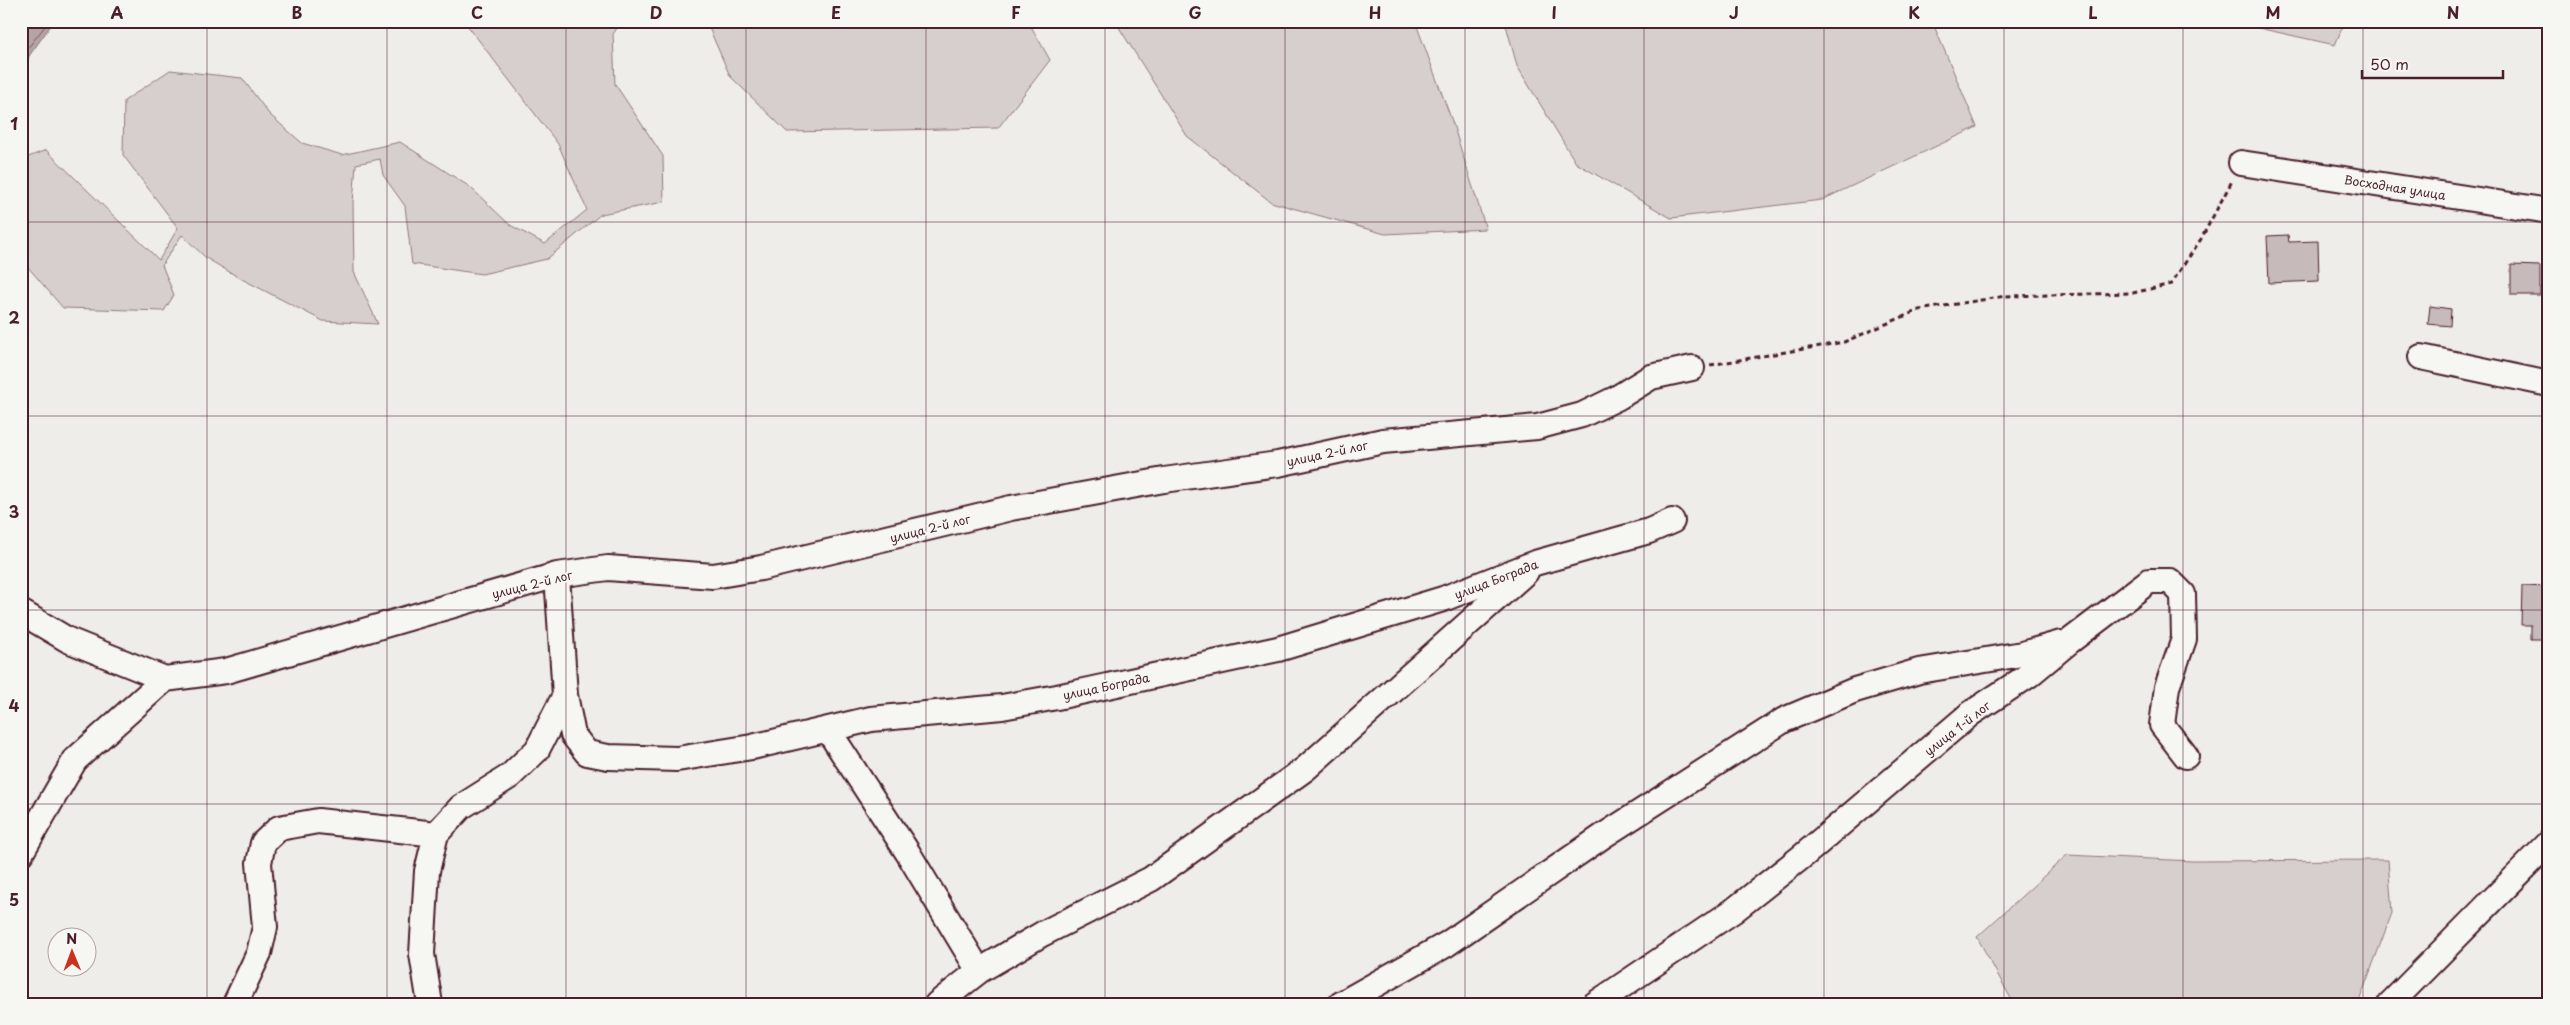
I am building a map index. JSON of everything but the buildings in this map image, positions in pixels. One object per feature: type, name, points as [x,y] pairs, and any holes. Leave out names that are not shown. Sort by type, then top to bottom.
[{"type":"street","name":"Восходная улица","points":[[2241,163],[2549,211]]},
{"type":"street","points":[[2421,357],[2549,384]]},
{"type":"street","name":"улица 2-й лог","points":[[165,679],[226,671],[557,575],[608,568],[713,576],[761,568],[1010,508],[1134,486],[1278,464],[1383,441],[1538,427],[1582,415],[1617,398],[1651,377],[1692,368]]},
{"type":"street","name":"улица Бограда","points":[[557,575],[565,695],[573,735],[587,753],[608,757],[677,759],[752,747],[871,719],[1002,706],[1057,697],[1278,649],[1443,599],[1535,563],[1649,531],[1672,521]]},
{"type":"street","points":[[938,1004],[979,971],[1042,934],[1151,879],[1305,769],[1535,563]]},
{"type":"street","name":"улица 1-й лог","points":[[1596,1004],[1733,911],[1804,855],[1970,714],[2029,675],[2149,581],[2170,581],[2183,594],[2184,639],[2167,687],[2162,725],[2186,756]]},
{"type":"street","points":[[21,612],[68,640],[165,679],[74,760],[21,853]]},
{"type":"street","points":[[1341,1004],[1447,944],[1603,836],[1784,720],[1855,690],[1918,671],[2022,654],[2070,641]]},
{"type":"street","points":[[430,1004],[422,954],[427,871],[436,834],[461,807],[510,776],[537,750],[565,695]]},
{"type":"street","points":[[828,730],[908,853],[979,971]]},
{"type":"street","points":[[235,1004],[259,953],[265,927],[259,863],[263,843],[279,828],[318,821],[436,834]]},
{"type":"street","points":[[2390,1004],[2549,843]]},
{"type":"path","points":[[1692,368],[1844,342],[1919,310],[2006,296],[2133,293],[2171,284],[2201,239],[2241,163]]},
{"type":"shaded area","points":[[464,21],[622,21],[613,34],[615,84],[663,156],[664,202],[601,214],[547,259],[482,274],[412,264],[405,206],[383,175],[380,159],[356,164],[353,203],[354,272],[378,324],[323,321],[238,277],[206,258],[182,235],[162,265],[174,295],[164,311],[63,308],[21,259],[21,160],[46,150],[159,260],[178,228],[123,155],[124,101],[170,70],[242,78],[269,114],[302,143],[342,155],[400,142],[470,187],[510,225],[545,244],[587,210],[558,144]]},
{"type":"shaded area","points":[[706,21],[1028,21],[1050,60],[998,128],[787,132],[730,76]]},
{"type":"shaded area","points":[[1115,21],[1415,21],[1452,121],[1486,229],[1385,234],[1271,202],[1187,136]]},
{"type":"shaded area","points":[[1505,21],[1932,21],[1977,127],[1822,200],[1671,218],[1576,163],[1517,66]]},
{"type":"shaded area","points":[[2227,21],[2345,21],[2335,45]]},
{"type":"shaded area","points":[[2067,855],[2193,861],[2388,860],[2392,913],[2358,1004],[2014,1004],[1977,937]]},
{"type":"water","points":[[21,21],[54,21],[29,56],[21,87]]}]
